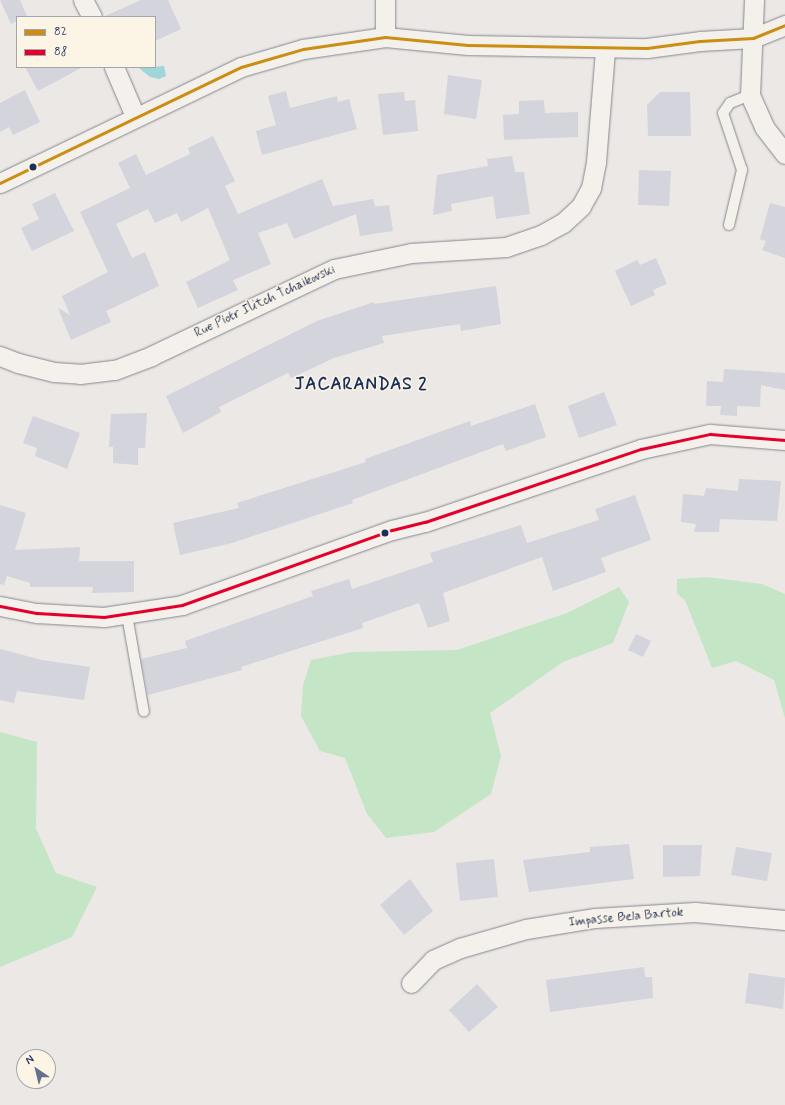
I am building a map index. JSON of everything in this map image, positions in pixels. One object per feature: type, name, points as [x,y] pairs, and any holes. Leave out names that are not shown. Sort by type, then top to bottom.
[{"type":"street","points":[[83,0],[91,16]]},
{"type":"street","points":[[384,0],[385,37]]},
{"type":"street","points":[[754,0],[750,95],[764,127],[785,154]]},
{"type":"street","points":[[0,183],[135,116],[241,66],[303,48],[385,37],[468,45],[605,49],[647,48],[700,41],[753,38],[785,25]]},
{"type":"street","name":"Rue Piotr Ilitch Tchaikovski","points":[[0,356],[18,363],[54,372],[80,374],[115,370],[150,356],[334,268],[411,253],[506,246],[541,235],[563,223],[582,206],[591,188],[596,162],[605,49]]},
{"type":"street","points":[[114,68],[135,116]]},
{"type":"street","points":[[0,606],[45,614],[104,618],[182,605],[392,530],[425,522],[641,449],[710,434],[785,440]]},
{"type":"street","name":"Impasse Bela Bartok","points":[[410,983],[433,960],[460,948],[526,929],[595,918],[695,912],[785,920]]},
{"type":"lane","points":[[729,225],[742,170],[723,112],[730,103],[750,95]]},
{"type":"lane","points":[[127,615],[144,712]]},
{"type":"green space","points":[[707,577],[762,584],[785,594],[785,718],[774,680],[736,661],[712,668],[685,600],[677,594],[677,579]]},
{"type":"green space","points":[[619,587],[629,602],[613,643],[563,662],[490,713],[501,756],[491,794],[434,832],[386,838],[367,814],[345,758],[320,751],[301,716],[303,685],[311,660],[352,652],[457,650],[567,613]]},
{"type":"green space","points":[[0,732],[37,742],[36,829],[56,873],[97,887],[72,937],[0,967]]},
{"type":"water","points":[[164,66],[166,76],[159,79],[150,77],[139,68],[156,68],[156,67]]},
{"type":"building","points":[[0,0],[20,0],[27,16],[16,16],[16,22],[11,24]]},
{"type":"building","points":[[141,0],[168,0],[181,29],[156,41],[156,16],[105,16]]},
{"type":"building","points":[[26,68],[81,68],[38,91]]},
{"type":"building","points":[[448,75],[482,80],[476,119],[444,114]]},
{"type":"building","points":[[25,90],[40,122],[13,135],[9,127],[0,132],[0,103]]},
{"type":"building","points":[[286,91],[290,108],[337,96],[338,102],[349,99],[357,129],[262,155],[256,131],[276,125],[268,96]]},
{"type":"building","points":[[404,92],[405,101],[415,100],[418,131],[383,135],[378,94]]},
{"type":"building","points":[[660,92],[690,92],[691,136],[648,136],[647,105]]},
{"type":"building","points":[[544,100],[545,113],[578,112],[578,137],[504,140],[503,115],[519,114],[519,101]]},
{"type":"building","points":[[213,136],[235,181],[225,186],[238,214],[322,179],[333,206],[373,199],[375,206],[372,207],[389,205],[393,231],[360,236],[356,214],[294,239],[287,223],[258,233],[271,264],[233,280],[238,290],[198,308],[186,282],[230,260],[208,208],[181,222],[177,213],[155,223],[148,209],[116,224],[132,258],[145,252],[159,286],[106,311],[111,322],[71,340],[58,308],[70,315],[62,296],[108,272],[80,212],[130,188],[118,163],[136,154],[146,175],[190,154],[188,148]]},
{"type":"building","points":[[512,156],[515,172],[524,172],[530,214],[496,219],[493,196],[451,204],[452,211],[433,215],[437,175],[488,166],[487,159]]},
{"type":"building","points":[[639,170],[671,171],[669,206],[638,205]]},
{"type":"building","points":[[55,193],[74,231],[32,251],[21,228],[39,219],[32,204]]},
{"type":"building","points":[[770,203],[785,207],[785,258],[762,250],[766,241],[760,239]]},
{"type":"building","points":[[656,258],[667,284],[653,290],[655,295],[631,306],[615,271],[637,260],[640,265]]},
{"type":"building","points":[[496,286],[501,324],[461,331],[460,324],[382,336],[384,343],[334,358],[291,378],[288,373],[219,407],[221,412],[183,433],[166,396],[317,321],[374,302],[374,304]]},
{"type":"building","points":[[724,369],[785,373],[785,390],[761,385],[760,407],[737,406],[737,416],[720,415],[721,406],[706,406],[707,381],[723,382]]},
{"type":"building","points":[[604,392],[617,425],[579,438],[568,406]]},
{"type":"building","points":[[535,404],[546,437],[506,451],[503,444],[352,500],[353,503],[232,543],[180,555],[173,523],[239,508],[237,503],[366,462],[365,459],[470,421],[471,426]]},
{"type":"building","points":[[147,413],[145,448],[138,448],[138,465],[113,463],[113,447],[109,447],[111,414]]},
{"type":"building","points":[[33,416],[80,433],[67,469],[35,456],[37,448],[23,443]]},
{"type":"building","points":[[739,479],[781,481],[777,521],[720,519],[719,532],[694,532],[696,524],[681,522],[683,494],[704,496],[706,488],[738,491]]},
{"type":"building","points":[[635,495],[651,540],[601,558],[606,572],[553,591],[542,557],[443,593],[450,621],[428,628],[419,603],[362,623],[363,628],[241,667],[242,670],[148,695],[141,659],[187,648],[185,641],[313,596],[311,591],[349,579],[352,589],[433,562],[430,553],[521,525],[527,543],[599,520],[595,509]]},
{"type":"building","points":[[0,505],[26,513],[15,550],[80,547],[79,561],[134,561],[134,592],[92,593],[93,587],[30,587],[30,583],[7,576],[4,585],[0,584]]},
{"type":"building","points":[[636,634],[651,641],[643,657],[628,650]]},
{"type":"building","points":[[0,649],[42,660],[90,667],[84,700],[17,691],[14,703],[0,700]]},
{"type":"building","points":[[629,844],[634,879],[529,892],[523,860],[590,852],[590,847]]},
{"type":"building","points":[[663,845],[702,845],[700,876],[663,877]]},
{"type":"building","points":[[736,847],[772,853],[767,881],[731,875]]},
{"type":"building","points":[[494,859],[498,897],[460,901],[456,863]]},
{"type":"building","points":[[410,879],[433,911],[404,935],[380,905]]},
{"type":"building","points":[[644,967],[645,977],[652,977],[653,998],[550,1012],[546,980]]},
{"type":"building","points":[[749,973],[785,978],[783,1009],[745,1003]]},
{"type":"building","points":[[477,984],[498,1007],[469,1032],[449,1010]]},
{"type":"transit line","name":"82","points":[[0,183],[241,67],[303,49],[385,37],[468,45],[647,48],[700,41],[753,38],[785,25]]},
{"type":"transit line","name":"88","points":[[0,606],[37,613],[104,617],[182,605],[392,530],[425,522],[641,449],[710,434],[785,440]]},
{"type":"district","name":"JACARANDAS 2","points":[[361,385]]}]
